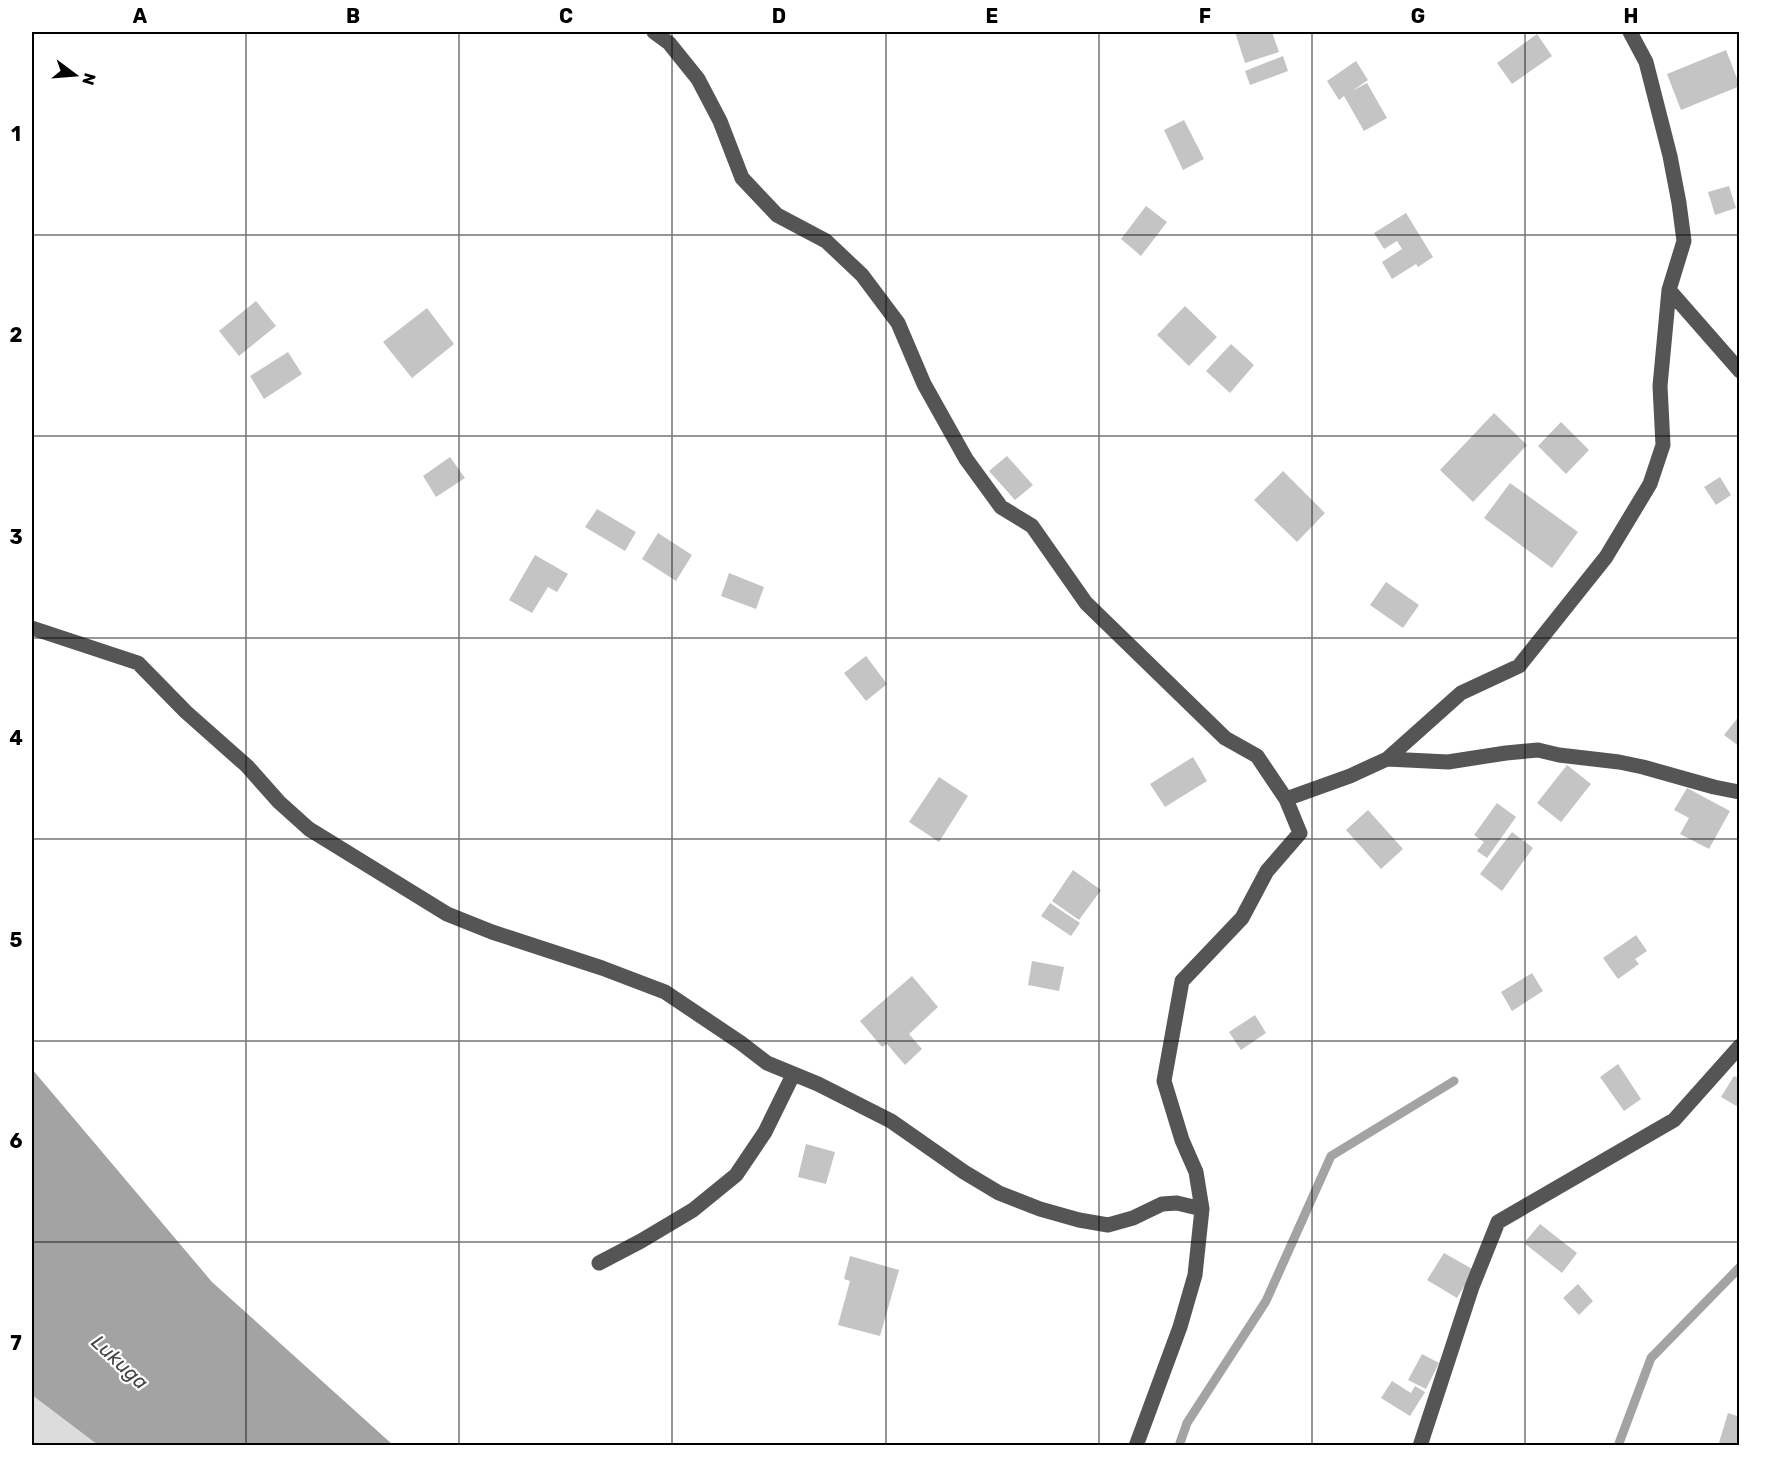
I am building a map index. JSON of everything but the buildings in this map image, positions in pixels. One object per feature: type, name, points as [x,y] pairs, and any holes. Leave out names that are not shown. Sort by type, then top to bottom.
[{"type":"street","points":[[654,32],[669,43],[698,79],[720,121],[742,178],[777,214],[826,241],[862,275],[898,323],[924,384],[966,459],[1000,507],[1032,526],[1086,603],[1225,738],[1257,756],[1286,799],[1300,833],[1267,871],[1242,918],[1182,981],[1164,1081],[1182,1140],[1196,1172],[1202,1209],[1196,1275],[1180,1327],[1136,1446]]},
{"type":"street","points":[[1286,799],[1350,776],[1387,759],[1461,693],[1519,666],[1606,557],[1650,484],[1664,446],[1660,386],[1669,290],[1684,241],[1670,156],[1646,62],[1630,32]]},
{"type":"street","points":[[1669,290],[1740,370]]},
{"type":"street","points":[[32,628],[138,663],[186,712],[247,766],[279,802],[309,829],[447,914],[492,933],[602,968],[665,992],[741,1043],[767,1064],[818,1084],[891,1121],[964,1173],[999,1193],[1040,1209],[1108,1225],[1133,1218],[1162,1204],[1177,1203],[1202,1209]]},
{"type":"street","points":[[1387,759],[1448,762],[1538,750],[1643,767],[1739,792]]},
{"type":"street","points":[[1420,1446],[1472,1287],[1498,1222],[1674,1120],[1740,1046]]},
{"type":"street","points":[[599,1263],[693,1210],[736,1176],[765,1132],[793,1075]]},
{"type":"shaded area","points":[[32,1395],[98,1445],[32,1445]]},
{"type":"water","name":"Lukuga","points":[[32,1069],[212,1282],[393,1445],[98,1445],[32,1395]]},
{"type":"waterway","points":[[1179,1446],[1187,1423],[1266,1301],[1331,1156],[1454,1081]]},
{"type":"waterway","points":[[1618,1446],[1651,1358],[1740,1267]]}]
